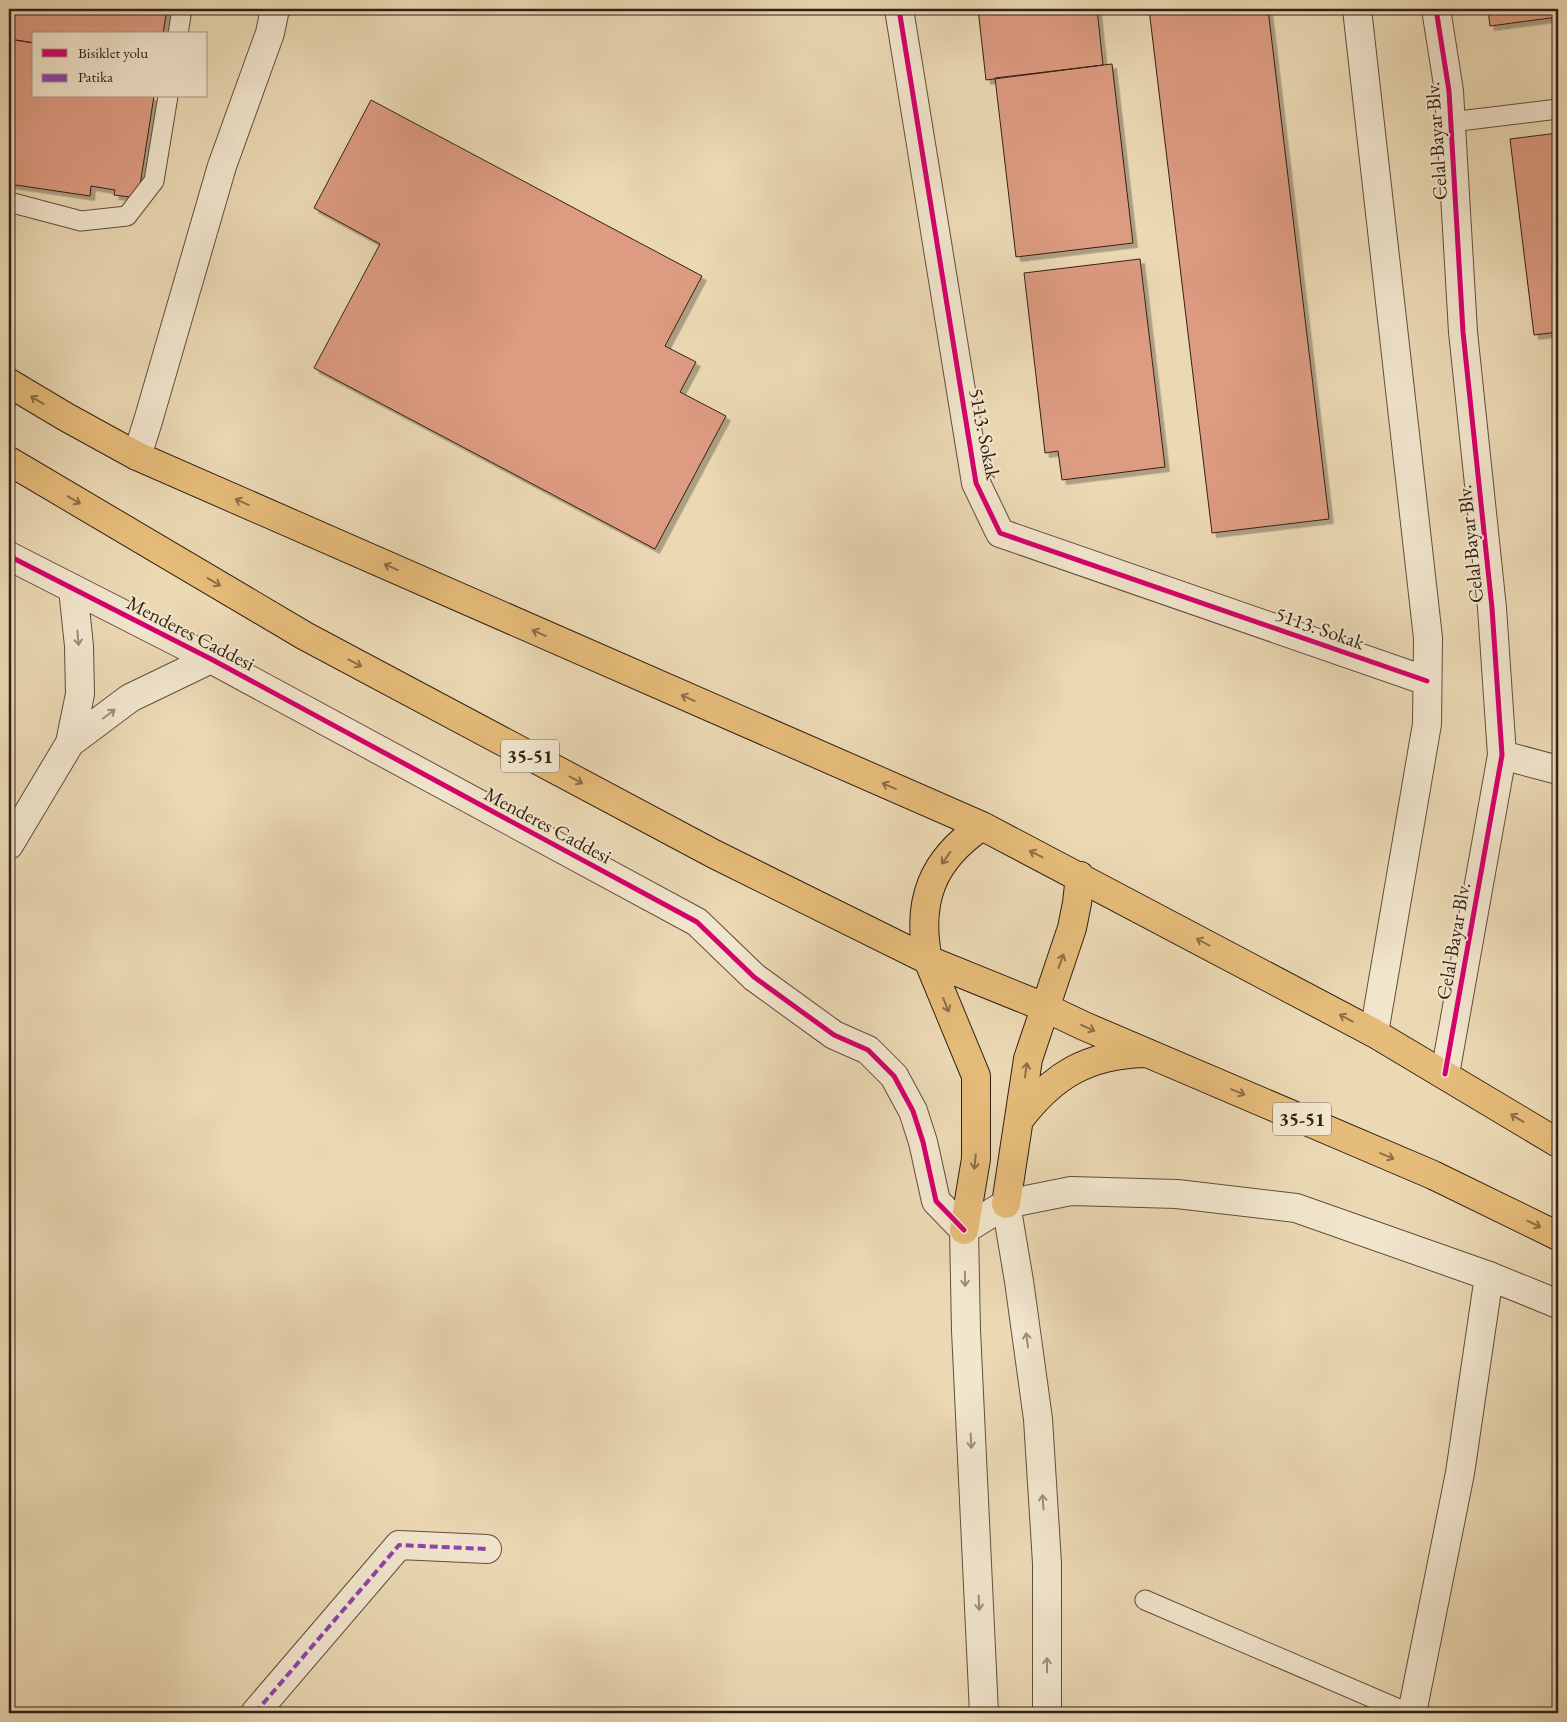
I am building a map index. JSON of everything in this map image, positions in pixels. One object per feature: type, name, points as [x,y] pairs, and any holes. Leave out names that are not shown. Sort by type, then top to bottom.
[{"type":"main road","points":[[9,383],[137,456],[982,826],[1080,876],[1374,1033],[1558,1143]]},
{"type":"main road","name":"35-51","points":[[9,461],[305,636],[714,854],[928,960],[1044,1007],[1084,1026],[1433,1175],[1558,1236]]},
{"type":"main road","points":[[964,1230],[976,1160],[976,1076],[928,960],[923,922],[926,902],[940,866],[966,836],[982,826]]},
{"type":"main road","points":[[1006,1204],[1028,1060],[1044,1007],[1072,928],[1080,876]]},
{"type":"main road","points":[[1018,1120],[1031,1103],[1063,1075],[1103,1058],[1147,1053]]},
{"type":"street","points":[[137,456],[222,166],[270,33],[275,9]]},
{"type":"street","name":"5113. Sokak","points":[[898,9],[976,483],[1000,533],[1427,681]]},
{"type":"street","points":[[1357,9],[1428,638],[1427,724],[1374,1033]]},
{"type":"street","name":"Celal Bayar Blv.","points":[[1436,9],[1449,91],[1463,332],[1492,608],[1502,755],[1445,1074]]},
{"type":"street","name":"Menderes Caddesi","points":[[9,556],[211,659],[697,922],[754,977],[834,1035],[868,1050],[894,1076],[914,1111],[936,1201],[964,1230]]},
{"type":"street","points":[[9,845],[70,743],[80,694],[79,646],[73,589]]},
{"type":"street","points":[[70,743],[130,698],[211,659]]},
{"type":"street","points":[[1502,755],[1558,770]]},
{"type":"street","points":[[984,1713],[966,1340],[964,1230],[1006,1204],[1071,1191],[1177,1194],[1296,1208],[1489,1276],[1558,1304]]},
{"type":"street","points":[[1006,1204],[1019,1281],[1038,1420],[1047,1563],[1047,1713]]},
{"type":"street","points":[[1412,1713],[1460,1473],[1489,1276]]},
{"type":"street","points":[[255,1713],[400,1545],[487,1549]]},
{"type":"lane","points":[[178,32],[182,9]]},
{"type":"lane","points":[[9,202],[81,221],[127,216],[154,181],[168,98]]},
{"type":"lane","points":[[1451,122],[1558,109]]},
{"type":"lane","points":[[1145,1600],[1408,1713]]},
{"type":"building","points":[[9,9],[167,9],[163,32],[32,32],[32,43],[9,39]]},
{"type":"building","points":[[978,9],[1097,9],[1103,65],[986,80]]},
{"type":"building","points":[[1149,9],[1268,9],[1329,519],[1212,533]]},
{"type":"building","points":[[1488,9],[1558,9],[1558,17],[1490,26]]},
{"type":"building","points":[[9,39],[32,43],[32,98],[154,98],[138,198],[114,195],[115,190],[91,186],[90,196],[9,184]]},
{"type":"building","points":[[1112,64],[1133,243],[1016,257],[995,78]]},
{"type":"building","points":[[371,100],[702,276],[665,346],[696,362],[680,392],[726,416],[655,549],[314,368],[380,244],[314,208]]},
{"type":"building","points":[[1558,133],[1558,332],[1534,335],[1510,139]]},
{"type":"building","points":[[1140,259],[1165,467],[1062,480],[1058,451],[1045,453],[1024,273]]},
{"type":"marked path","points":[[255,1713],[399,1545],[487,1549]]},
{"type":"cycle path","points":[[899,9],[976,483],[1000,533],[1427,681]]},
{"type":"cycle path","points":[[1436,9],[1449,91],[1463,332],[1492,608],[1502,755],[1445,1074]]},
{"type":"cycle path","points":[[9,556],[211,659],[697,922],[754,977],[834,1035],[868,1050],[894,1076],[913,1111],[923,1142],[936,1201],[964,1230]]}]
